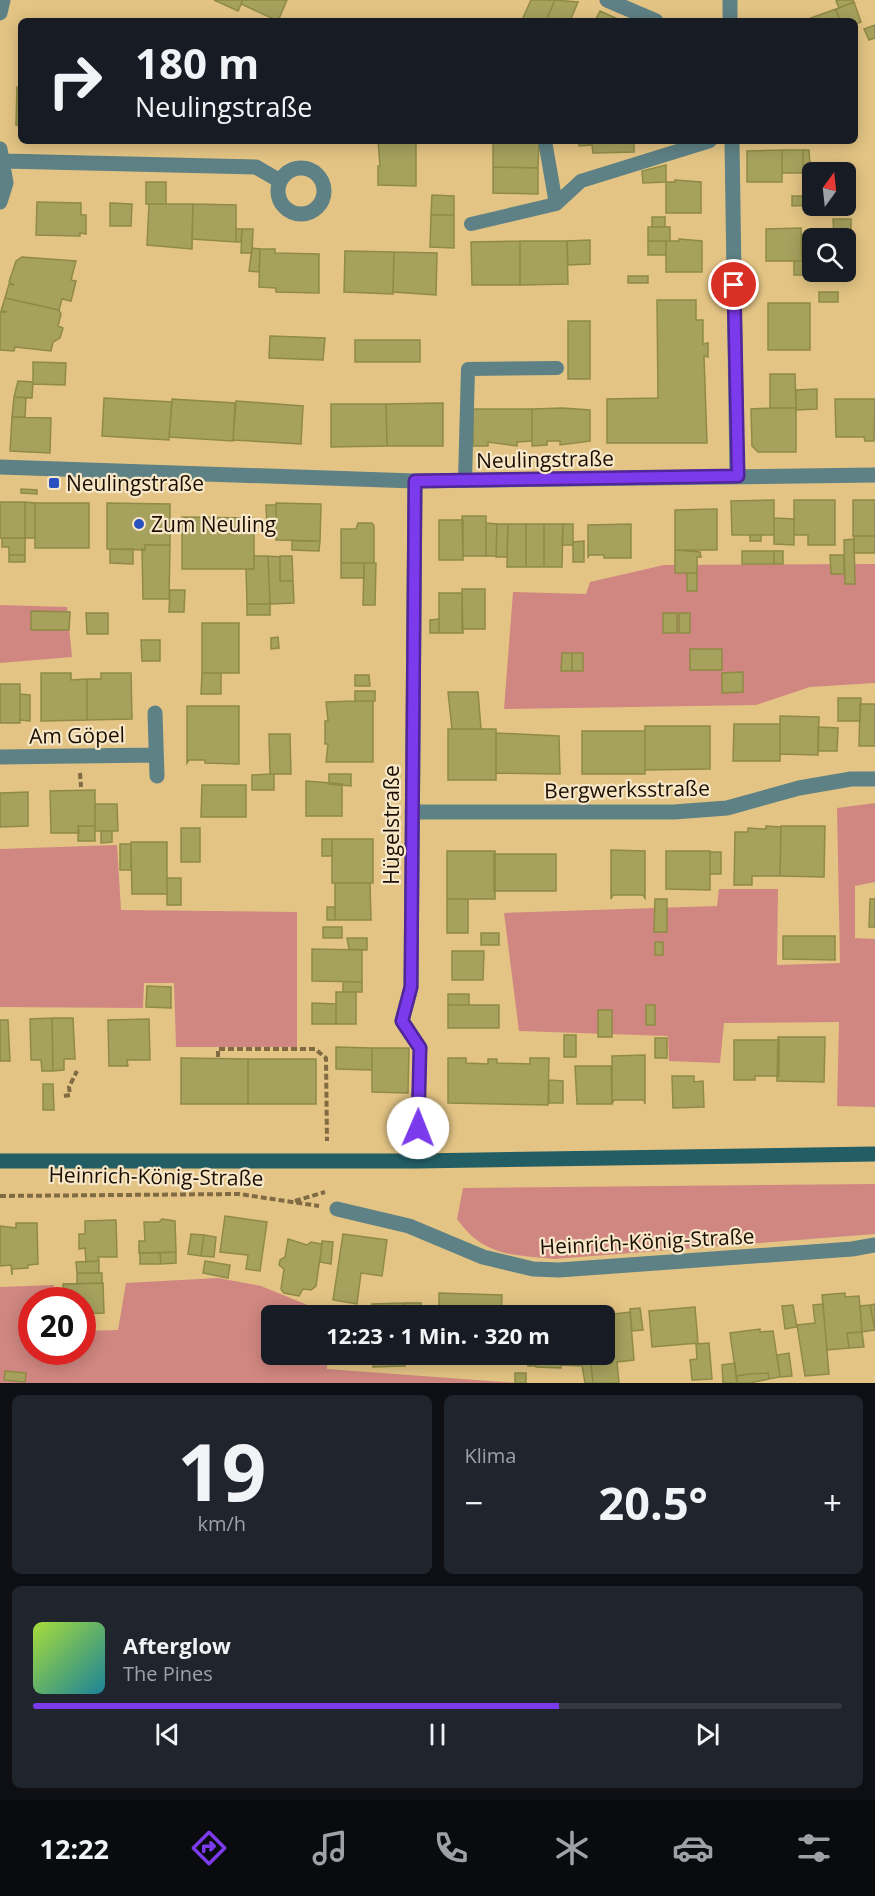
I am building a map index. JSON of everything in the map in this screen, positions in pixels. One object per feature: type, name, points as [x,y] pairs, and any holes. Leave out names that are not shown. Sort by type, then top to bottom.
[{"type":"main road","name":"Heinrich-König-Straße","points":[[0,1161],[417,1161],[875,1154]]},
{"type":"street","points":[[0,13],[3,0]]},
{"type":"street","points":[[607,0],[649,18]]},
{"type":"street","points":[[730,0],[730,18]]},
{"type":"street","points":[[732,144],[738,476]]},
{"type":"street","points":[[0,202],[6,183],[2,155],[256,167],[280,181]]},
{"type":"street","name":"Neulingstraße","points":[[0,467],[415,481],[875,475]]},
{"type":"street","name":"Hügelstraße","points":[[415,481],[411,987],[402,1021],[420,1048]]},
{"type":"street","name":"Am Göpel","points":[[155,713],[157,776]]},
{"type":"street","name":"Am Göpel","points":[[0,757],[155,755]]},
{"type":"street","name":"Bergwerksstraße","points":[[412,812],[674,812],[729,807],[799,788],[851,779],[875,779]]},
{"type":"street","name":"Heinrich-König-Straße","points":[[337,1209],[409,1226],[483,1257],[533,1269],[559,1270],[852,1249],[875,1245]]},
{"type":"lane","points":[[546,144],[556,204]]},
{"type":"lane","points":[[471,224],[556,204],[580,181],[700,144]]},
{"type":"lane","points":[[465,481],[468,369],[557,368]]},
{"type":"lane","name":"Hügelstraße","points":[[417,1161],[420,1048]]},
{"type":"path","points":[[218,1058],[218,1049],[315,1048],[326,1058],[327,1161]]},
{"type":"path","points":[[64,1096],[70,1095],[69,1087],[77,1071]]},
{"type":"path","points":[[293,1201],[334,1190]]},
{"type":"path","name":"Heinrich-König-Straße","points":[[0,1196],[239,1194],[337,1209]]},
{"type":"shaded area","points":[[875,564],[875,683],[810,687],[756,705],[504,709],[513,592],[586,594],[590,582],[664,565]]},
{"type":"shaded area","points":[[0,605],[67,607],[72,657],[0,663]]},
{"type":"shaded area","points":[[875,803],[875,882],[855,886],[855,938],[875,939],[875,1107],[837,1106],[839,1022],[724,1023],[720,1063],[669,1061],[668,1036],[519,1031],[504,913],[717,906],[719,889],[778,889],[777,965],[840,963],[837,808]]},
{"type":"shaded area","points":[[117,845],[121,910],[297,912],[297,1047],[176,1047],[174,983],[144,983],[143,1008],[0,1007],[0,849]]},
{"type":"shaded area","points":[[875,1184],[875,1234],[554,1259],[512,1254],[488,1247],[467,1231],[457,1219],[463,1188]]},
{"type":"shaded area","points":[[218,1278],[261,1286],[307,1305],[261,1305],[261,1365],[327,1365],[327,1369],[518,1383],[0,1383],[0,1287],[54,1285],[54,1287],[18,1287],[18,1365],[96,1365],[96,1331],[118,1330],[126,1283]]},
{"type":"building","points":[[214,0],[243,0],[238,11]]},
{"type":"building","points":[[243,0],[287,0],[279,18],[271,18],[241,4]]},
{"type":"building","points":[[531,0],[555,0],[547,18],[523,18]]},
{"type":"building","points":[[555,0],[578,2],[571,18],[547,18]]},
{"type":"building","points":[[853,0],[854,2],[839,8],[836,1]]},
{"type":"building","points":[[854,2],[861,22],[858,23],[858,18],[839,18],[836,9]]},
{"type":"building","points":[[836,9],[839,18],[811,18]]},
{"type":"building","points":[[600,11],[616,18],[596,18]]},
{"type":"building","points":[[875,25],[875,38],[869,40],[864,29]]},
{"type":"building","points":[[17,87],[18,87],[18,125],[16,125]]},
{"type":"building","points":[[378,144],[416,144],[416,186],[378,185],[378,166],[380,166]]},
{"type":"building","points":[[493,144],[539,144],[538,168],[493,167]]},
{"type":"building","points":[[579,144],[634,144],[634,152],[593,153],[592,145],[579,146]]},
{"type":"building","points":[[782,150],[782,182],[747,182],[747,151]]},
{"type":"building","points":[[782,150],[803,150],[802,173],[782,173]]},
{"type":"building","points":[[803,150],[809,150],[810,162],[803,162]]},
{"type":"building","points":[[666,165],[666,182],[643,183],[642,171]]},
{"type":"building","points":[[493,167],[538,168],[538,194],[493,193]]},
{"type":"building","points":[[675,180],[701,182],[701,213],[666,213],[666,182],[675,182]]},
{"type":"building","points":[[146,182],[166,182],[166,204],[146,204]]},
{"type":"building","points":[[432,195],[454,196],[454,215],[431,215]]},
{"type":"building","points":[[792,196],[802,196],[802,205],[792,206]]},
{"type":"building","points":[[37,202],[81,203],[81,215],[86,215],[86,234],[80,233],[80,236],[36,235]]},
{"type":"building","points":[[110,203],[132,204],[131,226],[110,226]]},
{"type":"building","points":[[149,204],[193,204],[192,249],[147,245]]},
{"type":"building","points":[[193,204],[236,205],[236,242],[192,239]]},
{"type":"building","points":[[431,215],[454,215],[454,248],[430,247]]},
{"type":"building","points":[[652,217],[665,217],[665,227],[652,227]]},
{"type":"building","points":[[833,219],[851,219],[851,228],[834,228]]},
{"type":"building","points":[[648,227],[670,227],[670,241],[648,241]]},
{"type":"building","points":[[801,228],[802,261],[766,261],[766,229]]},
{"type":"building","points":[[236,229],[242,229],[241,242],[236,242]]},
{"type":"building","points":[[242,229],[253,229],[252,253],[241,253]]},
{"type":"building","points":[[679,239],[702,241],[702,272],[666,272],[666,241],[679,241]]},
{"type":"building","points":[[590,240],[590,264],[568,265],[567,241]]},
{"type":"building","points":[[520,241],[520,285],[472,285],[471,242]]},
{"type":"building","points":[[520,241],[567,241],[568,284],[520,285]]},
{"type":"building","points":[[648,241],[666,241],[666,255],[648,255]]},
{"type":"building","points":[[252,248],[260,249],[259,272],[249,271]]},
{"type":"building","points":[[260,249],[275,249],[275,253],[319,254],[319,293],[276,292],[276,288],[259,287]]},
{"type":"building","points":[[345,251],[394,252],[393,294],[344,292]]},
{"type":"building","points":[[394,252],[437,253],[436,295],[393,292]]},
{"type":"building","points":[[22,257],[76,261],[71,280],[76,281],[71,301],[62,299],[59,310],[5,298],[9,284],[14,285],[9,282],[16,261]]},
{"type":"building","points":[[794,261],[802,261],[802,275],[794,275]]},
{"type":"building","points":[[628,276],[648,276],[648,283],[628,283]]},
{"type":"building","points":[[819,292],[838,292],[838,302],[819,302]]},
{"type":"building","points":[[5,298],[59,310],[61,314],[58,326],[63,328],[60,338],[53,342],[51,351],[15,347],[14,351],[0,350],[0,315],[1,312],[7,312],[1,311]]},
{"type":"building","points":[[657,300],[696,300],[696,320],[703,320],[703,344],[708,343],[708,357],[704,356],[707,443],[607,443],[607,399],[658,398]]},
{"type":"building","points":[[768,303],[810,303],[810,350],[768,350]]},
{"type":"building","points":[[568,321],[590,321],[590,379],[568,379]]},
{"type":"building","points":[[270,336],[325,338],[323,360],[269,358]]},
{"type":"building","points":[[355,340],[420,340],[420,362],[355,362]]},
{"type":"building","points":[[33,362],[66,363],[65,385],[33,384]]},
{"type":"building","points":[[770,374],[795,374],[796,408],[770,408]]},
{"type":"building","points":[[18,381],[33,382],[32,398],[14,397]]},
{"type":"building","points":[[817,389],[817,409],[796,410],[796,390]]},
{"type":"building","points":[[14,397],[26,398],[25,417],[12,417]]},
{"type":"building","points":[[104,398],[172,402],[169,440],[102,436]]},
{"type":"building","points":[[172,399],[235,403],[233,441],[169,437]]},
{"type":"building","points":[[835,399],[875,399],[874,441],[865,441],[864,437],[836,437]]},
{"type":"building","points":[[236,401],[303,406],[301,444],[233,440]]},
{"type":"building","points":[[443,403],[443,446],[387,446],[386,404]]},
{"type":"building","points":[[331,404],[386,404],[387,446],[331,447]]},
{"type":"building","points":[[796,408],[796,452],[758,452],[752,446],[751,409]]},
{"type":"building","points":[[473,409],[532,409],[532,441],[517,442],[517,446],[488,442],[488,446],[473,446]]},
{"type":"building","points":[[532,409],[590,410],[590,441],[560,445],[560,441],[547,441],[547,445],[532,446]]},
{"type":"building","points":[[12,417],[51,418],[50,453],[10,451]]},
{"type":"building","points":[[21,489],[37,490],[37,494],[21,493]]},
{"type":"building","points":[[774,500],[774,535],[732,535],[731,501]]},
{"type":"building","points":[[794,500],[835,500],[835,545],[808,545],[808,535],[794,535]]},
{"type":"building","points":[[853,500],[875,500],[875,536],[853,536]]},
{"type":"building","points":[[0,502],[25,502],[25,538],[0,538]]},
{"type":"building","points":[[25,502],[35,503],[35,538],[25,538]]},
{"type":"building","points":[[35,503],[89,503],[89,548],[35,548]]},
{"type":"building","name":"Zum Neuling","points":[[107,503],[170,504],[170,545],[145,545],[145,550],[107,549]]},
{"type":"building","points":[[276,503],[321,504],[320,541],[276,540]]},
{"type":"building","points":[[266,505],[276,505],[276,526],[267,526]]},
{"type":"building","points":[[717,509],[717,550],[675,550],[675,510]]},
{"type":"building","points":[[462,516],[486,516],[486,556],[463,556]]},
{"type":"building","points":[[182,517],[254,518],[254,569],[182,569]]},
{"type":"building","points":[[774,518],[794,519],[794,545],[774,544]]},
{"type":"building","points":[[439,520],[463,520],[463,560],[439,560]]},
{"type":"building","points":[[358,523],[372,523],[374,526],[374,563],[341,563],[341,529],[356,529]]},
{"type":"building","points":[[486,523],[497,524],[496,556],[486,556]]},
{"type":"building","points":[[497,524],[508,524],[507,557],[496,557]]},
{"type":"building","points":[[508,524],[526,524],[526,567],[507,567]]},
{"type":"building","points":[[526,524],[544,524],[544,567],[526,567]]},
{"type":"building","points":[[544,524],[563,524],[562,567],[544,567]]},
{"type":"building","points":[[563,524],[573,524],[573,545],[562,545]]},
{"type":"building","points":[[631,524],[631,558],[604,558],[604,555],[589,555],[588,558],[588,525]]},
{"type":"building","points":[[750,535],[761,535],[761,541],[750,541]]},
{"type":"building","points":[[854,536],[875,536],[875,553],[854,553]]},
{"type":"building","points":[[2,538],[25,538],[25,555],[9,555],[9,547],[2,547]]},
{"type":"building","points":[[854,539],[855,584],[845,584],[844,540]]},
{"type":"building","points":[[292,541],[320,541],[319,551],[292,550]]},
{"type":"building","points":[[584,541],[584,562],[573,562],[573,542]]},
{"type":"building","points":[[145,545],[170,545],[169,599],[143,599],[142,549],[145,550]]},
{"type":"building","points":[[110,549],[133,549],[133,564],[110,563]]},
{"type":"building","points":[[675,550],[700,552],[701,557],[697,557],[697,573],[675,573]]},
{"type":"building","points":[[742,551],[774,551],[774,564],[742,564]]},
{"type":"building","points":[[774,551],[783,551],[783,564],[774,564]]},
{"type":"building","points":[[9,555],[25,555],[25,562],[9,562]]},
{"type":"building","points":[[830,555],[844,555],[844,574],[831,574]]},
{"type":"building","points":[[254,556],[268,556],[270,604],[247,604],[246,569],[254,569]]},
{"type":"building","points":[[268,556],[280,557],[280,581],[293,581],[294,603],[270,604]]},
{"type":"building","points":[[280,556],[292,556],[293,581],[280,581]]},
{"type":"building","points":[[341,563],[364,563],[364,578],[341,578]]},
{"type":"building","points":[[364,563],[376,563],[375,605],[363,605]]},
{"type":"building","points":[[687,573],[697,573],[697,591],[687,591]]},
{"type":"building","points":[[462,589],[485,589],[485,629],[462,629]]},
{"type":"building","points":[[170,590],[185,590],[184,612],[169,612]]},
{"type":"building","points":[[439,593],[462,593],[463,633],[439,633]]},
{"type":"building","points":[[247,604],[270,604],[270,615],[247,615]]},
{"type":"building","points":[[31,611],[70,612],[69,630],[31,630]]},
{"type":"building","points":[[86,613],[108,613],[108,634],[87,634]]},
{"type":"building","points":[[663,613],[677,613],[677,633],[663,633]]},
{"type":"building","points":[[679,613],[690,613],[690,633],[679,633]]},
{"type":"building","points":[[439,619],[439,633],[430,633],[430,620]]},
{"type":"building","points":[[202,623],[239,623],[239,673],[202,673]]},
{"type":"building","points":[[278,637],[279,648],[271,649],[271,638]]},
{"type":"building","points":[[141,640],[160,640],[160,661],[142,661]]},
{"type":"building","points":[[690,649],[722,649],[722,670],[690,670]]},
{"type":"building","points":[[562,653],[572,653],[572,671],[561,671]]},
{"type":"building","points":[[572,653],[583,653],[583,671],[572,671]]},
{"type":"building","points":[[743,672],[743,692],[722,693],[722,673]]},
{"type":"building","points":[[41,673],[71,673],[71,680],[87,679],[87,720],[41,721]]},
{"type":"building","points":[[101,673],[131,673],[132,719],[87,720],[87,679],[101,679]]},
{"type":"building","points":[[202,673],[221,673],[221,694],[201,694]]},
{"type":"building","points":[[355,675],[369,675],[370,686],[355,686]]},
{"type":"building","points":[[0,684],[20,684],[20,723],[0,723]]},
{"type":"building","points":[[355,691],[375,691],[375,701],[355,701]]},
{"type":"building","points":[[448,692],[478,692],[481,729],[452,729]]},
{"type":"building","points":[[20,694],[30,695],[30,721],[20,720]]},
{"type":"building","points":[[838,698],[861,698],[860,721],[838,721]]},
{"type":"building","points":[[373,701],[373,762],[326,762],[328,744],[325,744],[325,721],[328,721],[326,702]]},
{"type":"building","points":[[860,704],[875,704],[875,746],[859,746]]},
{"type":"building","points":[[187,706],[239,706],[239,764],[205,763],[205,760],[189,760],[187,763]]},
{"type":"building","points":[[780,716],[819,717],[818,755],[780,754]]},
{"type":"building","points":[[734,724],[780,724],[780,761],[733,761]]},
{"type":"building","points":[[645,726],[710,726],[710,769],[645,770]]},
{"type":"building","points":[[818,727],[838,728],[837,751],[818,751]]},
{"type":"building","points":[[448,729],[496,729],[496,780],[448,780]]},
{"type":"building","points":[[582,731],[645,731],[645,774],[582,774]]},
{"type":"building","points":[[496,733],[559,736],[560,774],[496,773]]},
{"type":"building","points":[[269,734],[290,734],[291,774],[270,774]]},
{"type":"building","points":[[274,774],[274,790],[252,790],[252,775]]},
{"type":"building","points":[[329,774],[351,774],[351,786],[329,784]]},
{"type":"building","points":[[306,781],[342,784],[342,816],[306,816]]},
{"type":"building","points":[[202,785],[246,785],[246,817],[201,817]]},
{"type":"building","points":[[95,790],[95,826],[78,826],[79,833],[51,833],[50,791]]},
{"type":"building","points":[[28,792],[28,826],[0,827],[0,793]]},
{"type":"building","points":[[95,804],[117,804],[118,831],[95,831]]},
{"type":"building","points":[[78,826],[95,826],[95,841],[78,841]]},
{"type":"building","points":[[766,826],[781,827],[780,876],[752,876],[752,885],[734,885],[735,832],[748,832],[748,828],[766,829]]},
{"type":"building","points":[[781,826],[825,826],[824,877],[780,876]]},
{"type":"building","points":[[181,828],[200,828],[200,862],[181,862]]},
{"type":"building","points":[[101,831],[112,831],[112,842],[101,843]]},
{"type":"building","points":[[322,839],[332,839],[332,856],[322,856]]},
{"type":"building","points":[[332,839],[373,839],[373,883],[332,883]]},
{"type":"building","points":[[131,842],[167,842],[167,894],[132,894]]},
{"type":"building","points":[[120,844],[131,844],[131,870],[120,870]]},
{"type":"building","points":[[611,850],[645,851],[645,898],[643,895],[613,895],[611,899]]},
{"type":"building","points":[[447,851],[495,851],[495,899],[447,899]]},
{"type":"building","points":[[666,851],[710,851],[710,890],[666,889]]},
{"type":"building","points":[[710,852],[721,852],[721,874],[710,874]]},
{"type":"building","points":[[494,854],[556,854],[556,891],[494,891]]},
{"type":"building","points":[[167,878],[181,878],[181,905],[167,905]]},
{"type":"building","points":[[335,883],[370,883],[371,920],[335,920]]},
{"type":"building","points":[[447,899],[468,899],[468,933],[447,933]]},
{"type":"building","points":[[655,899],[667,899],[667,932],[654,932]]},
{"type":"building","points":[[870,899],[875,899],[875,927],[869,927]]},
{"type":"building","points":[[327,907],[335,907],[335,920],[327,920]]},
{"type":"building","points":[[323,927],[342,927],[342,938],[323,938]]},
{"type":"building","points":[[481,933],[499,933],[499,945],[481,945]]},
{"type":"building","points":[[783,936],[835,936],[835,960],[783,959]]},
{"type":"building","points":[[347,938],[367,938],[367,950],[349,949]]},
{"type":"building","points":[[655,942],[663,942],[663,955],[655,955]]},
{"type":"building","points":[[312,949],[362,950],[362,982],[312,981]]},
{"type":"building","points":[[452,951],[484,951],[483,980],[452,980]]},
{"type":"building","points":[[343,982],[362,982],[362,992],[343,992]]},
{"type":"building","points":[[147,986],[171,987],[171,1008],[146,1007]]},
{"type":"building","points":[[336,992],[356,992],[356,1024],[336,1024]]},
{"type":"building","points":[[448,994],[469,994],[469,1005],[448,1005]]},
{"type":"building","points":[[312,1003],[336,1004],[336,1024],[312,1024]]},
{"type":"building","points":[[448,1005],[499,1005],[499,1028],[448,1028]]},
{"type":"building","points":[[646,1005],[655,1005],[655,1025],[646,1025]]},
{"type":"building","points":[[598,1010],[612,1010],[612,1037],[598,1037]]},
{"type":"building","points":[[52,1018],[73,1018],[75,1059],[64,1059],[64,1070],[53,1071]]},
{"type":"building","points":[[52,1018],[53,1071],[42,1071],[41,1060],[31,1060],[30,1019]]},
{"type":"building","points":[[149,1019],[150,1060],[127,1060],[128,1066],[109,1066],[108,1020]]},
{"type":"building","points":[[0,1020],[8,1020],[10,1061],[0,1061]]},
{"type":"building","points":[[564,1035],[576,1035],[576,1057],[564,1057]]},
{"type":"building","points":[[778,1037],[825,1037],[824,1082],[777,1081]]},
{"type":"building","points":[[655,1038],[667,1038],[667,1058],[655,1058]]},
{"type":"building","points":[[734,1040],[779,1040],[779,1076],[755,1076],[755,1080],[734,1080]]},
{"type":"building","points":[[336,1047],[372,1048],[372,1070],[336,1069]]},
{"type":"building","points":[[372,1048],[409,1048],[408,1093],[372,1092]]},
{"type":"building","points":[[645,1055],[645,1104],[644,1100],[614,1100],[612,1104],[612,1056]]},
{"type":"building","points":[[181,1058],[248,1059],[248,1104],[181,1104]]},
{"type":"building","points":[[448,1058],[466,1058],[466,1063],[488,1064],[488,1059],[497,1059],[497,1063],[530,1064],[530,1058],[549,1058],[548,1105],[448,1103]]},
{"type":"building","points":[[248,1059],[316,1059],[316,1104],[248,1104]]},
{"type":"building","points":[[575,1066],[611,1066],[612,1104],[577,1104]]},
{"type":"building","points":[[672,1076],[694,1076],[694,1082],[703,1081],[704,1107],[673,1108]]},
{"type":"building","points":[[549,1080],[563,1081],[563,1103],[549,1103]]},
{"type":"building","points":[[43,1084],[53,1084],[54,1110],[43,1110]]},
{"type":"building","points":[[225,1216],[267,1222],[260,1271],[246,1269],[248,1255],[220,1252]]},
{"type":"building","points":[[162,1219],[175,1221],[176,1252],[139,1253],[139,1241],[145,1241],[144,1222],[159,1222]]},
{"type":"building","points":[[116,1220],[117,1257],[98,1257],[99,1261],[86,1262],[85,1248],[79,1249],[79,1234],[85,1234],[85,1221]]},
{"type":"building","points":[[16,1223],[37,1223],[38,1264],[28,1265],[28,1268],[12,1269],[12,1275],[11,1265],[0,1266],[0,1226],[16,1228]]},
{"type":"building","points":[[191,1234],[204,1235],[201,1256],[188,1254]]},
{"type":"building","points":[[343,1234],[387,1240],[382,1276],[361,1273],[357,1304],[333,1300]]},
{"type":"building","points":[[204,1235],[216,1237],[214,1257],[201,1256]]},
{"type":"building","points":[[288,1239],[307,1245],[311,1242],[322,1244],[316,1286],[311,1290],[303,1289],[299,1296],[284,1293],[281,1289],[284,1269],[279,1265],[280,1260],[285,1257]]},
{"type":"building","points":[[322,1241],[333,1242],[331,1264],[320,1262]]},
{"type":"building","points":[[176,1252],[176,1263],[161,1264],[160,1253]]},
{"type":"building","points":[[140,1253],[160,1253],[161,1264],[140,1264]]},
{"type":"building","points":[[99,1261],[99,1273],[77,1273],[76,1262]]},
{"type":"building","points":[[205,1261],[230,1265],[228,1278],[203,1273]]},
{"type":"building","points":[[77,1273],[102,1273],[102,1283],[77,1284]]},
{"type":"building","points":[[103,1283],[104,1313],[96,1313],[96,1287],[63,1287],[63,1284]]},
{"type":"building","points":[[439,1293],[502,1295],[502,1305],[439,1305]]},
{"type":"building","points":[[845,1293],[845,1297],[859,1296],[862,1332],[847,1333],[849,1348],[827,1350],[822,1295]]},
{"type":"building","points":[[404,1303],[421,1303],[421,1305],[404,1305]]},
{"type":"building","points":[[404,1303],[404,1305],[372,1305]]},
{"type":"building","points":[[823,1304],[829,1374],[805,1376],[797,1325],[815,1323],[813,1305]]},
{"type":"building","points":[[875,1304],[875,1331],[870,1305]]},
{"type":"building","points":[[793,1305],[797,1327],[785,1329],[782,1306]]},
{"type":"building","points":[[870,1305],[875,1330],[862,1332],[860,1306]]},
{"type":"building","points":[[695,1307],[698,1343],[652,1347],[649,1311]]},
{"type":"building","points":[[640,1308],[643,1330],[632,1331],[630,1309]]},
{"type":"building","points":[[630,1312],[634,1360],[617,1362],[619,1383],[593,1383],[591,1365],[615,1365],[615,1314]]},
{"type":"building","points":[[760,1329],[760,1332],[773,1331],[780,1377],[769,1379],[768,1373],[749,1374],[737,1376],[737,1383],[730,1333]]},
{"type":"building","points":[[862,1332],[864,1347],[849,1348],[847,1333]]},
{"type":"building","points":[[709,1343],[712,1379],[692,1380],[690,1360],[697,1359],[696,1344]]},
{"type":"building","points":[[789,1353],[792,1376],[780,1377],[777,1355]]},
{"type":"building","points":[[735,1363],[737,1383],[723,1383],[722,1365]]},
{"type":"building","points":[[373,1365],[405,1365],[405,1366],[373,1367]]},
{"type":"building","points":[[536,1365],[561,1365],[561,1368],[536,1367]]},
{"type":"building","points":[[582,1365],[591,1365],[593,1383],[585,1383]]},
{"type":"building","points":[[5,1371],[26,1373],[25,1382],[4,1380]]},
{"type":"building","points":[[515,1373],[526,1373],[526,1383],[515,1383]]},
{"type":"building","points":[[768,1373],[769,1379],[737,1383],[737,1376]]},
{"type":"place","name":"Neulingstraße","points":[[54,483]]},
{"type":"place","name":"Zum Neuling","points":[[139,524]]},
{"type":"route","points":[[418,1128],[420,1048],[402,1021],[411,987],[415,481],[738,476],[734,285]]}]
